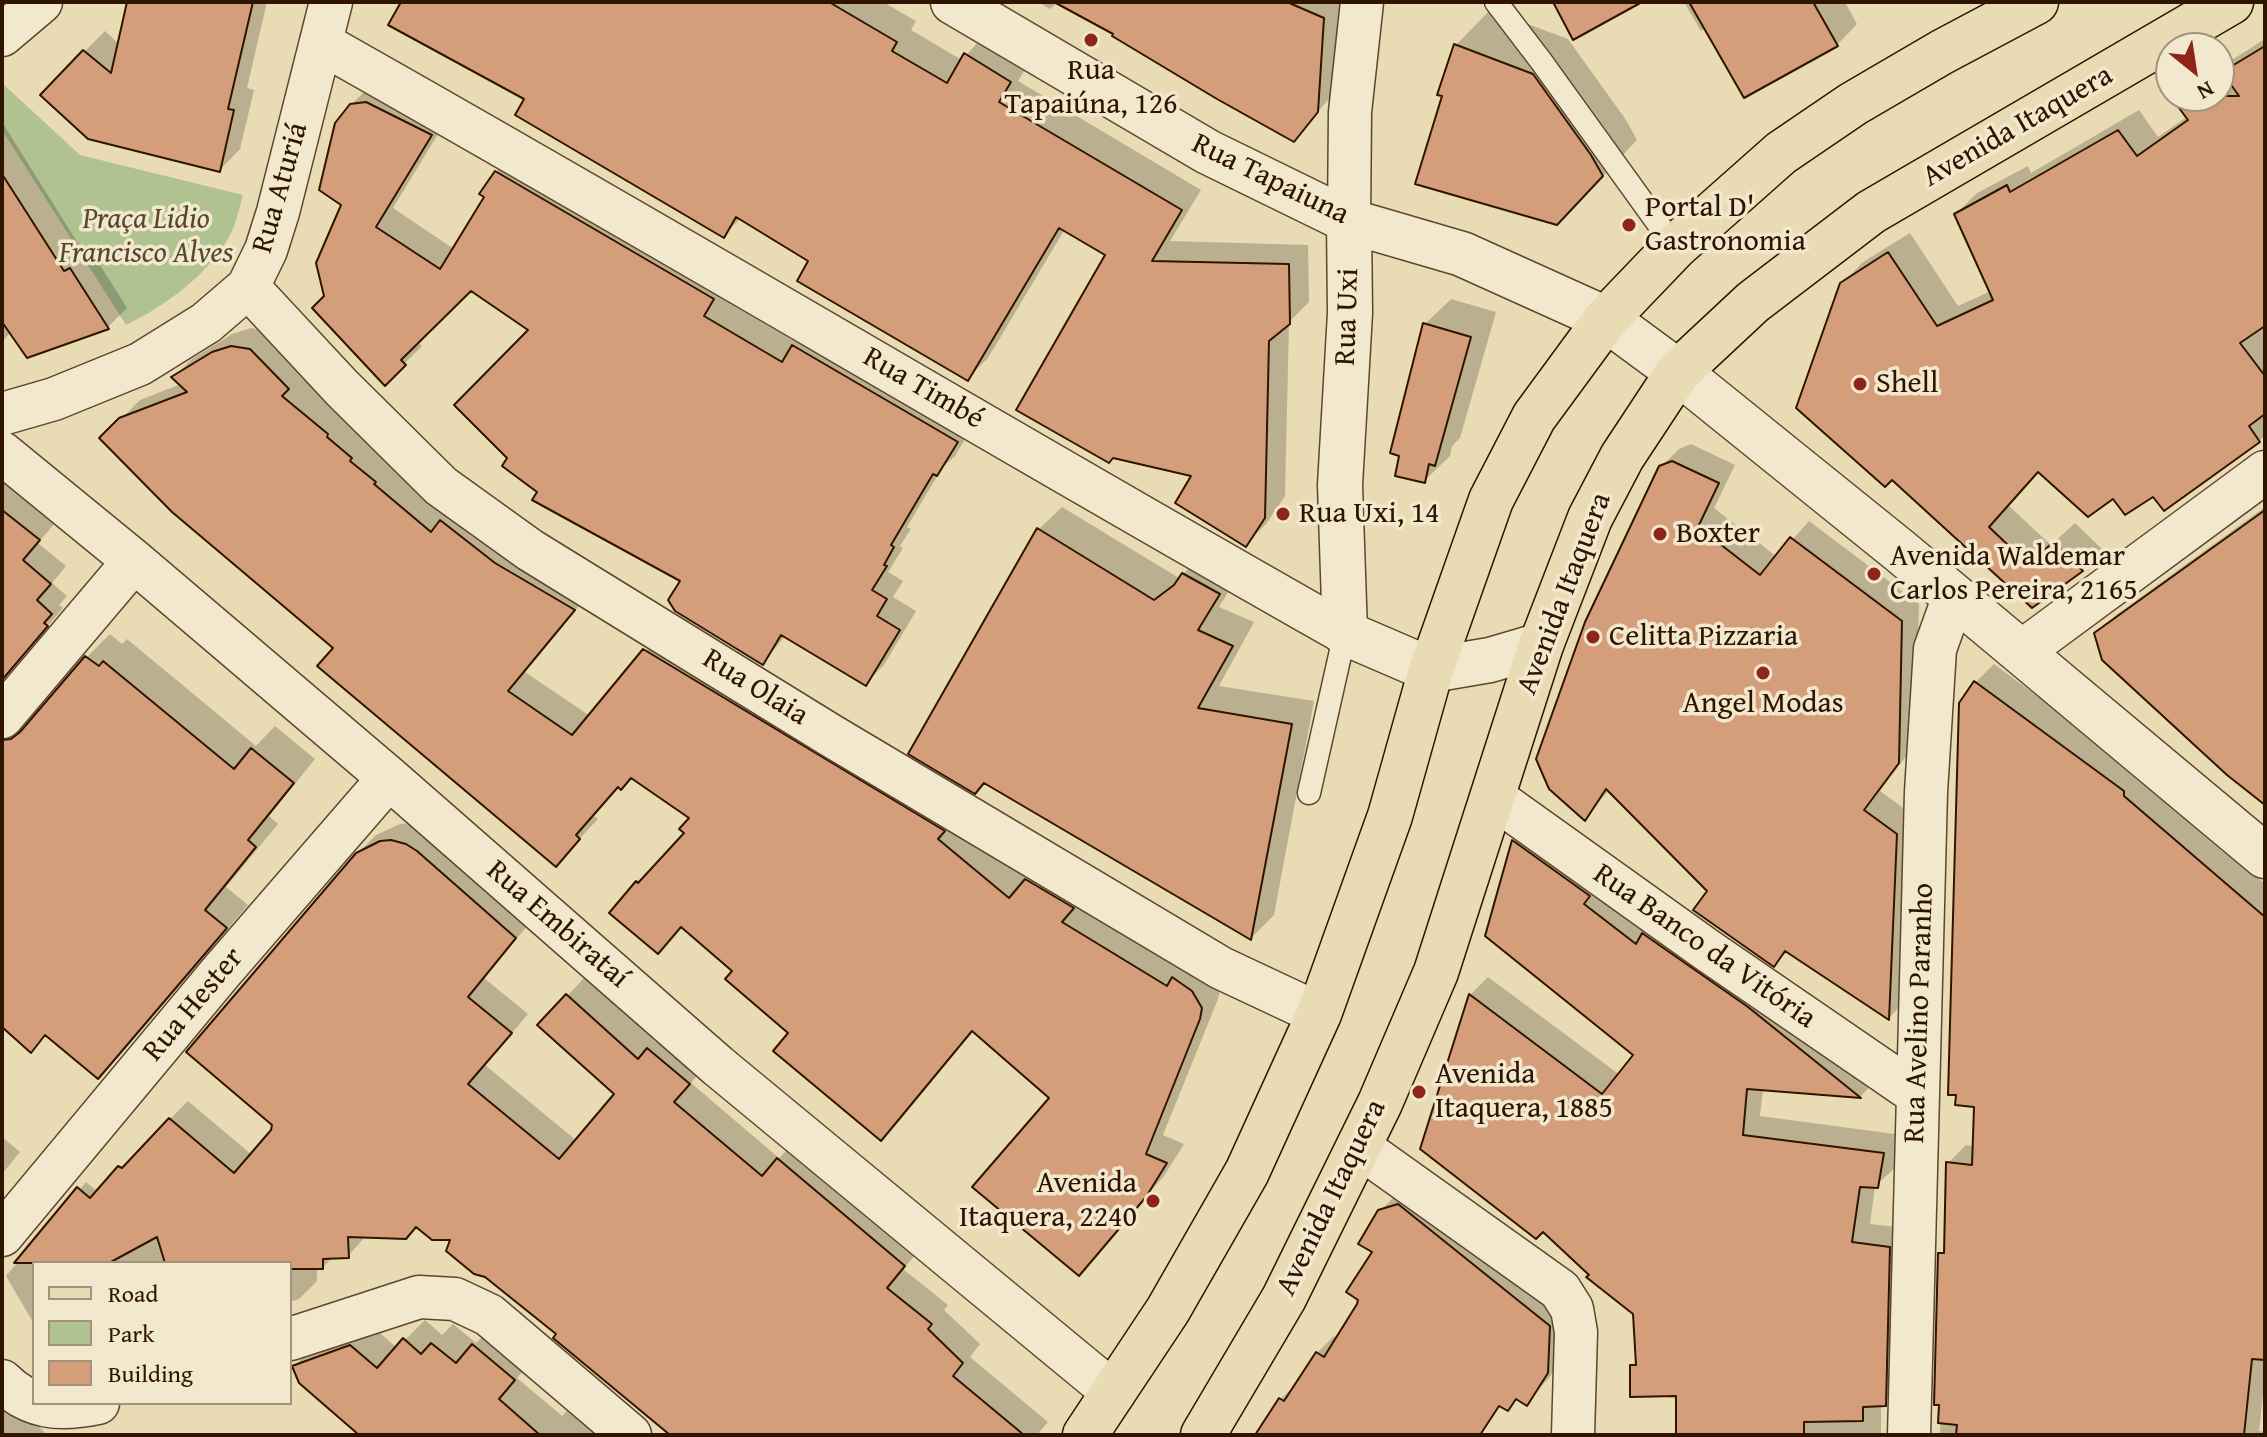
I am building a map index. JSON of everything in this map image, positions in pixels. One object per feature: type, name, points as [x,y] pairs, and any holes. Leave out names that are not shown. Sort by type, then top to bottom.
[{"type":"main road","points":[[1085,1435],[1168,1310],[1247,1172],[1319,1014],[1390,816],[1431,670],[1491,500],[1534,417],[1606,319],[1675,247],[1781,153],[1853,104],[2036,2]]},
{"type":"main road","name":"Avenida Itaquera","points":[[1203,1435],[1284,1298],[1358,1146],[1436,972],[1541,645],[1590,518],[1622,457],[1678,372],[1753,302],[1871,212],[2231,2]]},
{"type":"street","points":[[2,35],[41,2]]},
{"type":"street","name":"Rua Aturiá","points":[[2,414],[54,399],[140,364],[206,323],[248,287],[270,237],[331,2]]},
{"type":"street","name":"Rua Tapaiuna","points":[[953,2],[1208,152],[1349,221],[1462,254],[1606,319],[1678,372],[1954,596],[2265,856]]},
{"type":"street","name":"Rua Uxi","points":[[1345,633],[1340,485],[1350,313],[1350,112],[1362,2]]},
{"type":"street","name":"Rua Timbé","points":[[321,43],[584,191],[1151,524],[1345,633],[1431,670]]},
{"type":"street","name":"Rua Olaia","points":[[248,287],[342,388],[441,486],[530,550],[830,735],[1221,968],[1319,1014]]},
{"type":"street","name":"Rua Embirataí","points":[[2,453],[389,778],[718,1066],[1114,1393]]},
{"type":"street","points":[[2021,652],[2265,472]]},
{"type":"street","points":[[2,717],[134,561]]},
{"type":"street","name":"Rua Avelino Paranho","points":[[1909,1435],[1926,792],[1935,649],[1954,596]]},
{"type":"street","points":[[1431,670],[1490,660],[1541,645]]},
{"type":"street","name":"Rua Hester","points":[[2,1235],[221,972],[389,778]]},
{"type":"street","name":"Rua Banco da Vitória","points":[[1493,797],[1707,950],[1917,1094]]},
{"type":"street","points":[[1358,1146],[1560,1290],[1572,1309],[1576,1332],[1573,1418],[1552,1435]]},
{"type":"street","points":[[292,1338],[419,1297],[455,1299],[489,1315],[630,1435]]},
{"type":"street","points":[[2,1381],[32,1402]]},
{"type":"street","points":[[37,1405],[80,1405]]},
{"type":"lane","points":[[1496,2],[1675,247]]},
{"type":"lane","points":[[1309,793],[1345,633]]},
{"type":"green space","name":"Praça Lidio Francisco Alves","points":[[2,83],[80,155],[243,195],[231,232],[209,265],[170,299],[126,325],[2,130]]},
{"type":"building","points":[[127,2],[253,2],[228,109],[234,110],[220,172],[88,139],[40,95],[83,50],[111,73]]},
{"type":"building","points":[[401,2],[829,2],[897,42],[892,51],[947,83],[964,53],[1011,82],[999,102],[1182,210],[1152,261],[1289,264],[1290,324],[1269,341],[1265,518],[1246,547],[1175,503],[1191,476],[1113,458],[1109,463],[1016,410],[1105,255],[1059,228],[968,381],[797,281],[808,261],[736,217],[724,238],[515,115],[524,99],[388,25]]},
{"type":"building","points":[[1054,2],[1287,2],[1324,18],[1318,112],[1294,142]]},
{"type":"building","points":[[1553,2],[1642,2],[1573,40]]},
{"type":"building","points":[[1689,2],[1813,2],[1838,46],[1744,98]]},
{"type":"building","points":[[1454,44],[1533,74],[1603,176],[1557,225],[1415,184],[1442,96],[1437,95]]},
{"type":"building","points":[[2265,46],[2265,326],[2240,343],[2265,376],[2265,414],[2249,426],[2260,442],[2164,511],[2153,497],[2125,515],[2113,499],[2088,517],[2038,472],[1989,527],[2029,565],[2053,542],[2083,571],[2032,608],[1892,480],[1885,487],[1796,408],[1840,283],[1888,252],[1937,326],[1993,300],[1954,214],[2007,185],[2010,192],[2118,130],[2137,156],[2188,120],[2182,112],[2235,112],[2235,96],[2239,96],[2235,90],[2235,64]]},
{"type":"building","points":[[366,102],[432,135],[376,227],[440,269],[484,197],[479,194],[495,171],[714,299],[704,316],[782,362],[792,345],[958,442],[937,476],[933,474],[891,545],[894,547],[884,565],[887,566],[872,590],[887,599],[877,616],[900,630],[866,686],[781,635],[763,665],[675,611],[668,600],[680,581],[532,500],[537,492],[502,466],[507,458],[454,405],[528,330],[471,291],[401,360],[406,365],[385,386],[312,308],[324,296],[316,263],[341,205],[319,190],[335,123],[350,104]]},
{"type":"building","points":[[2,174],[64,271],[70,268],[109,329],[27,358],[2,322]]},
{"type":"building","points":[[1423,323],[1471,337],[1435,466],[1429,464],[1425,483],[1395,476],[1399,456],[1390,453]]},
{"type":"building","points":[[231,346],[250,349],[289,389],[282,396],[328,434],[327,437],[352,458],[350,461],[376,482],[374,484],[431,532],[440,520],[495,563],[575,610],[508,691],[572,735],[643,649],[945,831],[938,839],[1009,898],[1025,879],[1074,908],[1062,922],[1167,986],[1172,977],[1192,991],[1202,1008],[1200,1019],[1146,1154],[1167,1163],[1146,1197],[1079,1276],[972,1187],[1049,1098],[972,1031],[881,1141],[773,1051],[788,1033],[725,979],[732,971],[681,927],[658,954],[609,913],[684,833],[679,829],[689,818],[631,778],[621,790],[618,787],[576,835],[580,839],[556,867],[317,666],[333,648],[172,512],[99,438],[119,418],[187,392],[171,377],[212,352]]},
{"type":"building","points":[[1672,461],[1719,483],[1698,527],[1760,575],[1790,537],[1902,621],[1899,763],[1864,810],[1897,834],[1889,1020],[1785,951],[1774,967],[1693,910],[1707,891],[1606,789],[1585,821],[1549,789],[1536,759],[1585,622],[1659,466]]},
{"type":"building","points":[[2,510],[40,540],[23,560],[51,584],[37,600],[52,614],[44,623],[48,626],[2,680]]},
{"type":"building","points":[[2265,510],[2265,805],[2227,775],[2102,660],[2094,633]]},
{"type":"building","points":[[1037,528],[1154,600],[1174,585],[1182,573],[1220,594],[1198,630],[1233,646],[1198,708],[1292,724],[1251,940],[984,783],[975,794],[908,754]]},
{"type":"building","points":[[85,656],[99,666],[103,661],[234,769],[251,748],[294,783],[248,840],[256,847],[205,910],[227,928],[98,1079],[45,1035],[31,1053],[2,1027],[2,740],[11,739],[20,732]]},
{"type":"building","points":[[1974,681],[2124,791],[2124,796],[2265,917],[2265,1360],[2252,1359],[2244,1435],[1956,1435],[1957,1425],[1938,1423],[1939,1405],[1934,1405],[1938,1253],[1944,1253],[1946,1162],[1972,1165],[1974,1107],[1955,1105],[1956,1095],[1948,1095],[1959,703]]},
{"type":"building","points":[[1512,840],[1590,896],[1584,904],[1636,944],[1642,933],[1748,1007],[1861,1098],[1747,1089],[1743,1135],[1884,1153],[1878,1188],[1860,1187],[1852,1242],[1890,1247],[1886,1406],[1863,1407],[1863,1421],[1804,1422],[1804,1435],[1676,1435],[1676,1396],[1630,1397],[1630,1365],[1636,1365],[1633,1314],[1586,1277],[1589,1275],[1543,1232],[1536,1239],[1420,1149],[1469,994],[1602,1094],[1633,1055],[1485,936]]},
{"type":"building","points":[[380,841],[406,844],[417,851],[516,938],[468,997],[512,1033],[468,1084],[559,1159],[614,1094],[537,1025],[566,994],[638,1059],[647,1048],[690,1084],[674,1102],[762,1176],[777,1158],[905,1266],[887,1288],[932,1324],[928,1329],[963,1363],[953,1376],[1024,1435],[670,1435],[553,1338],[556,1334],[485,1277],[474,1274],[446,1251],[450,1240],[432,1240],[416,1227],[406,1239],[348,1237],[349,1258],[323,1259],[323,1269],[292,1269],[292,1261],[164,1261],[157,1237],[113,1261],[14,1263],[77,1187],[90,1198],[118,1166],[122,1168],[169,1118],[234,1173],[272,1125],[186,1052],[356,853]]},
{"type":"building","points":[[1398,1204],[1550,1326],[1548,1373],[1527,1406],[1516,1399],[1508,1411],[1499,1406],[1480,1435],[1255,1435],[1279,1398],[1284,1401],[1316,1352],[1324,1357],[1357,1304],[1358,1300],[1346,1292],[1372,1252],[1358,1244],[1378,1210]]},
{"type":"building","points":[[403,1338],[421,1354],[431,1343],[456,1363],[472,1344],[515,1380],[499,1399],[540,1435],[359,1435],[299,1383],[292,1366],[350,1345],[377,1368]]},
{"type":"place","name":"Rua Tapaiúna, 126","points":[[1091,40]]},
{"type":"place","name":"Portal D' Gastronomia","points":[[1629,225]]},
{"type":"place","name":"Shell","points":[[1860,384]]},
{"type":"place","name":"Rua Uxi, 14","points":[[1283,514]]},
{"type":"place","name":"Boxter","points":[[1660,534]]},
{"type":"place","name":"Avenida Waldemar Carlos Pereira, 2165","points":[[1874,574]]},
{"type":"place","name":"Celitta Pizzaria","points":[[1593,637]]},
{"type":"place","name":"Angel Modas","points":[[1763,673]]},
{"type":"place","name":"Avenida Itaquera, 1885","points":[[1419,1092]]},
{"type":"place","name":"Avenida Itaquera, 2240","points":[[1153,1201]]}]
